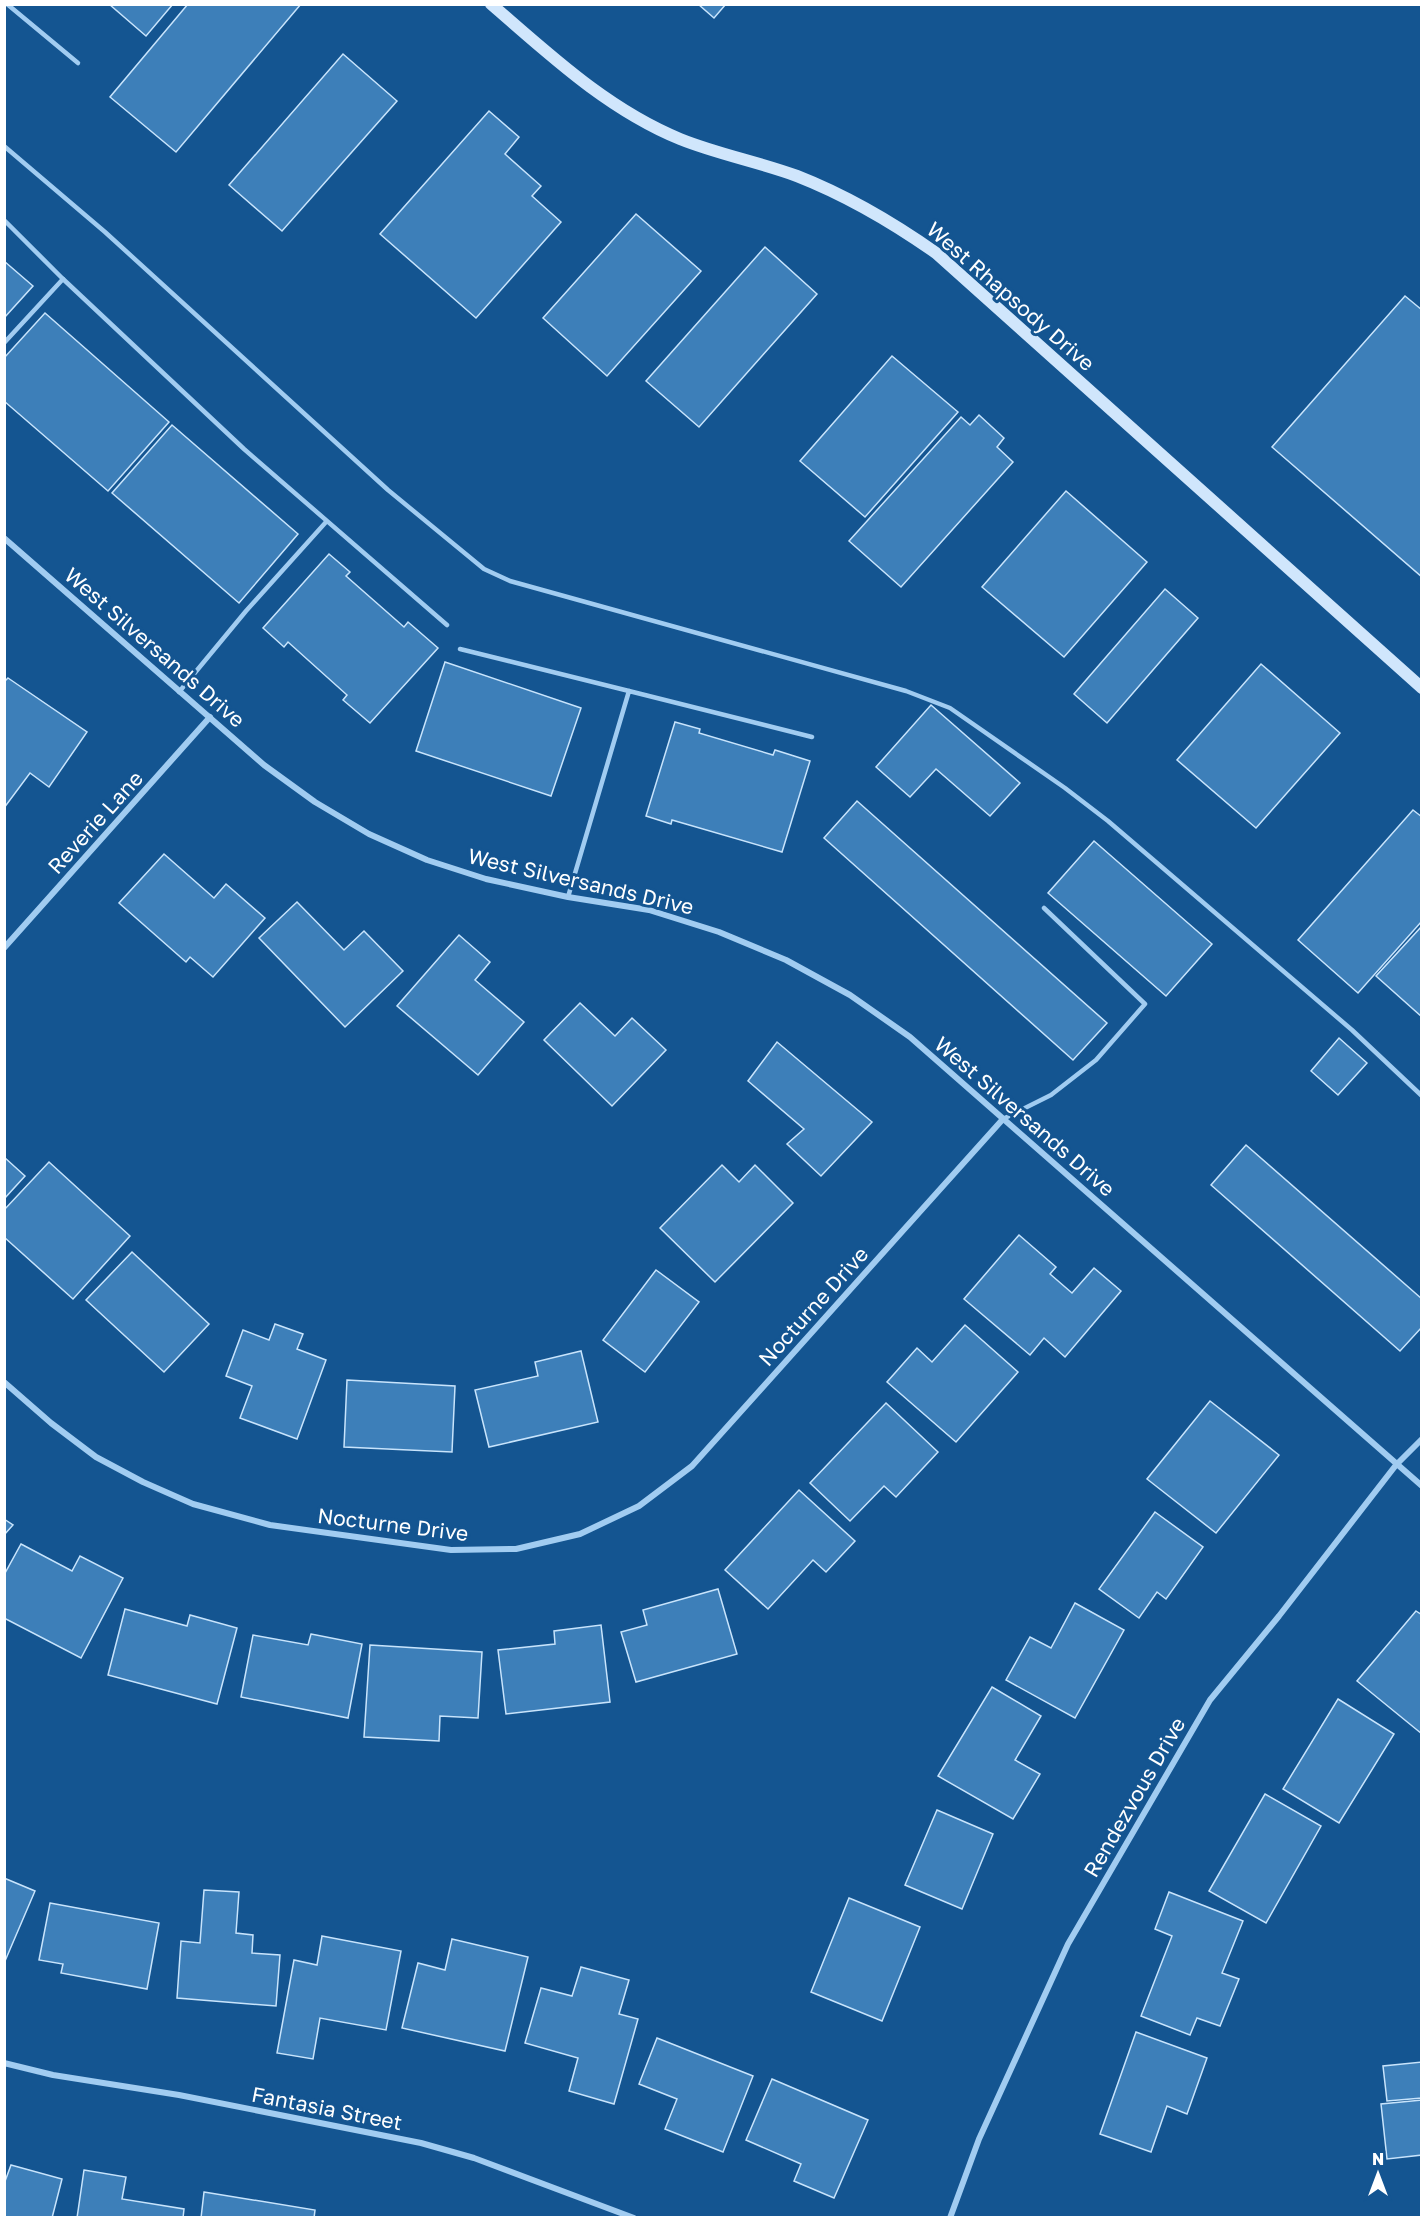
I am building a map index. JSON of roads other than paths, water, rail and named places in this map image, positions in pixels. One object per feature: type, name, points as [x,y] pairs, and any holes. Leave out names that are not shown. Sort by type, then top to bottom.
[{"type":"street","name":"West Rhapsody Drive","points":[[491,4],[602,96],[640,120],[680,139],[795,176],[845,196],[892,222],[936,253],[1422,688]]},
{"type":"street","name":"West Silversands Drive","points":[[4,538],[264,765],[306,796],[369,834],[427,860],[486,879],[568,897],[649,910],[719,932],[786,960],[850,995],[910,1037],[1396,1466],[1422,1486]]},
{"type":"street","name":"Reverie Lane","points":[[4,948],[210,717]]},
{"type":"street","name":"Nocturne Drive","points":[[4,1382],[51,1423],[96,1457],[143,1482],[193,1504],[270,1525],[451,1550],[516,1549],[580,1534],[639,1506],[692,1466],[1003,1119]]},
{"type":"street","name":"Rendezvous Drive","points":[[951,2217],[979,2139],[1068,1944],[1210,1700],[1396,1466],[1422,1439]]},
{"type":"street","name":"Fantasia Street","points":[[4,2063],[53,2075],[178,2095],[421,2143],[474,2158],[634,2217]]},
{"type":"lane","points":[[7,4],[78,63]]},
{"type":"lane","points":[[4,146],[105,232],[387,490],[484,569],[510,581],[895,687],[950,708],[1065,788],[1108,821],[1352,1030],[1422,1096]]},
{"type":"lane","points":[[4,220],[63,279],[244,449],[447,625]]},
{"type":"lane","points":[[4,343],[63,279]]},
{"type":"lane","points":[[179,692],[326,522]]},
{"type":"lane","points":[[460,649],[812,737]]},
{"type":"lane","points":[[568,897],[629,691]]},
{"type":"lane","points":[[1003,1119],[1051,1095],[1096,1060],[1145,1005],[1044,908]]}]
